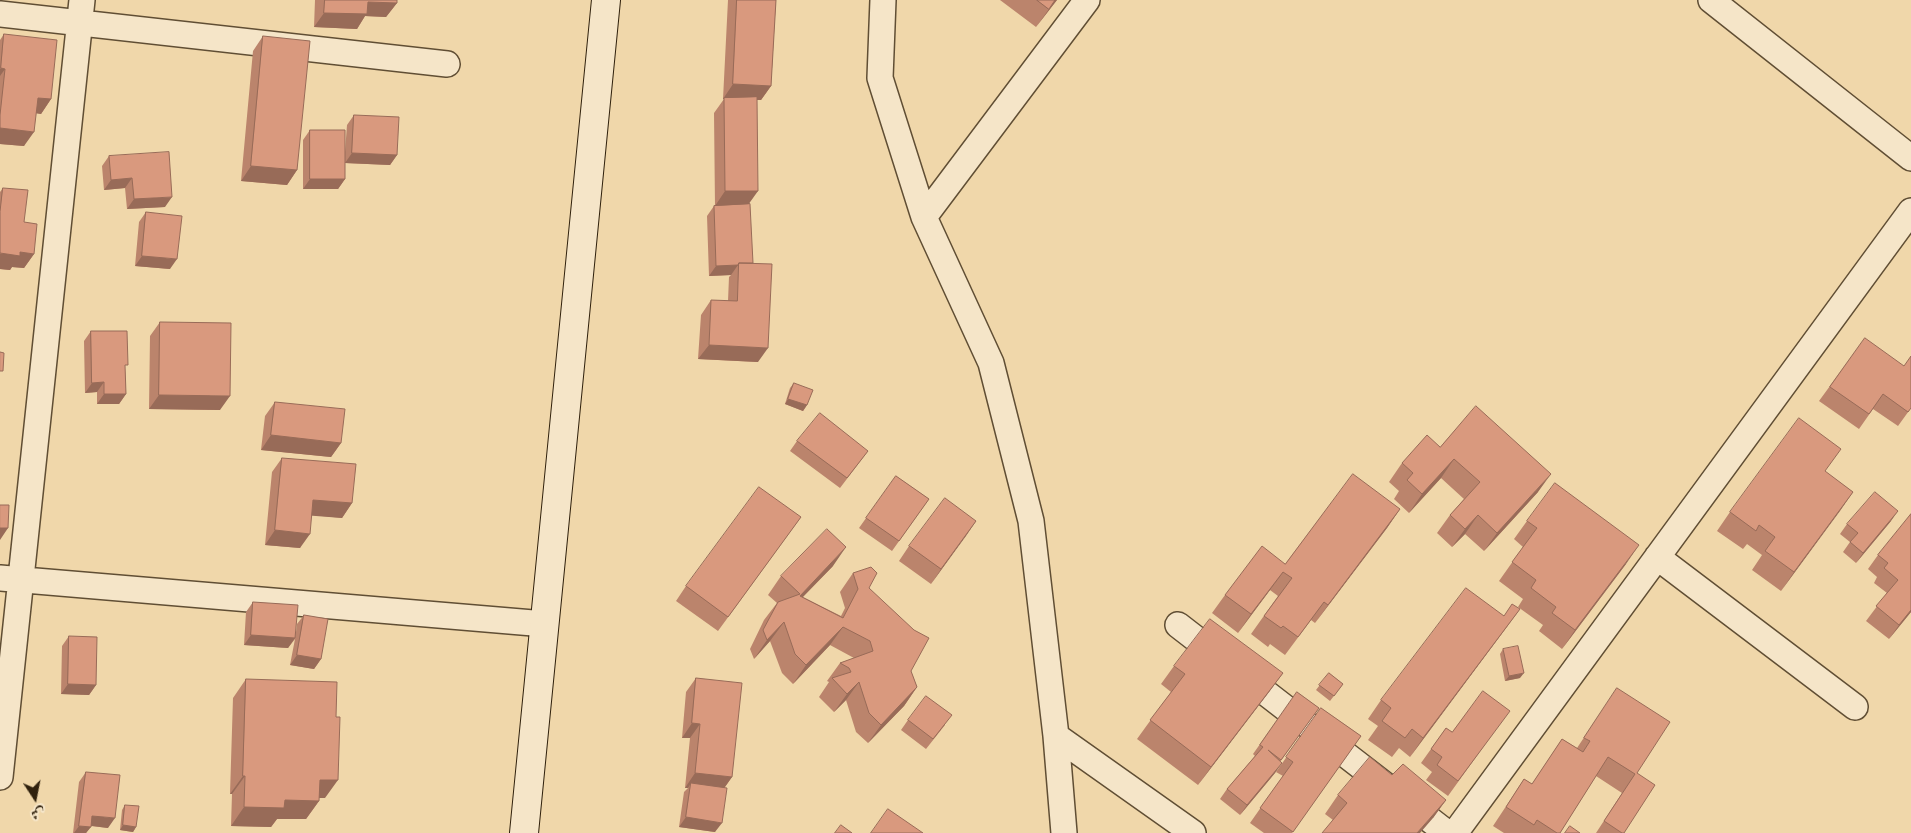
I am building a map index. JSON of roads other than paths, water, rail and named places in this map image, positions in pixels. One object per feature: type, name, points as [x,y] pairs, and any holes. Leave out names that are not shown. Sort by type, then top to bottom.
[{"type":"main road","points":[[524,833],[606,0]]},
{"type":"street","points":[[884,0],[880,78],[924,217],[991,363],[1031,521],[1056,736],[1064,833]]},
{"type":"street","points":[[924,217],[1087,0]]},
{"type":"street","points":[[1711,0],[1911,158]]},
{"type":"street","points":[[0,777],[10,579],[81,11]]},
{"type":"street","points":[[0,14],[81,11],[447,64]]},
{"type":"street","points":[[1455,833],[1911,211]]},
{"type":"street","points":[[1657,557],[1855,707]]},
{"type":"street","points":[[10,579],[545,624]]},
{"type":"street","points":[[1178,625],[1447,833]]},
{"type":"street","points":[[1056,736],[1193,833]]}]
